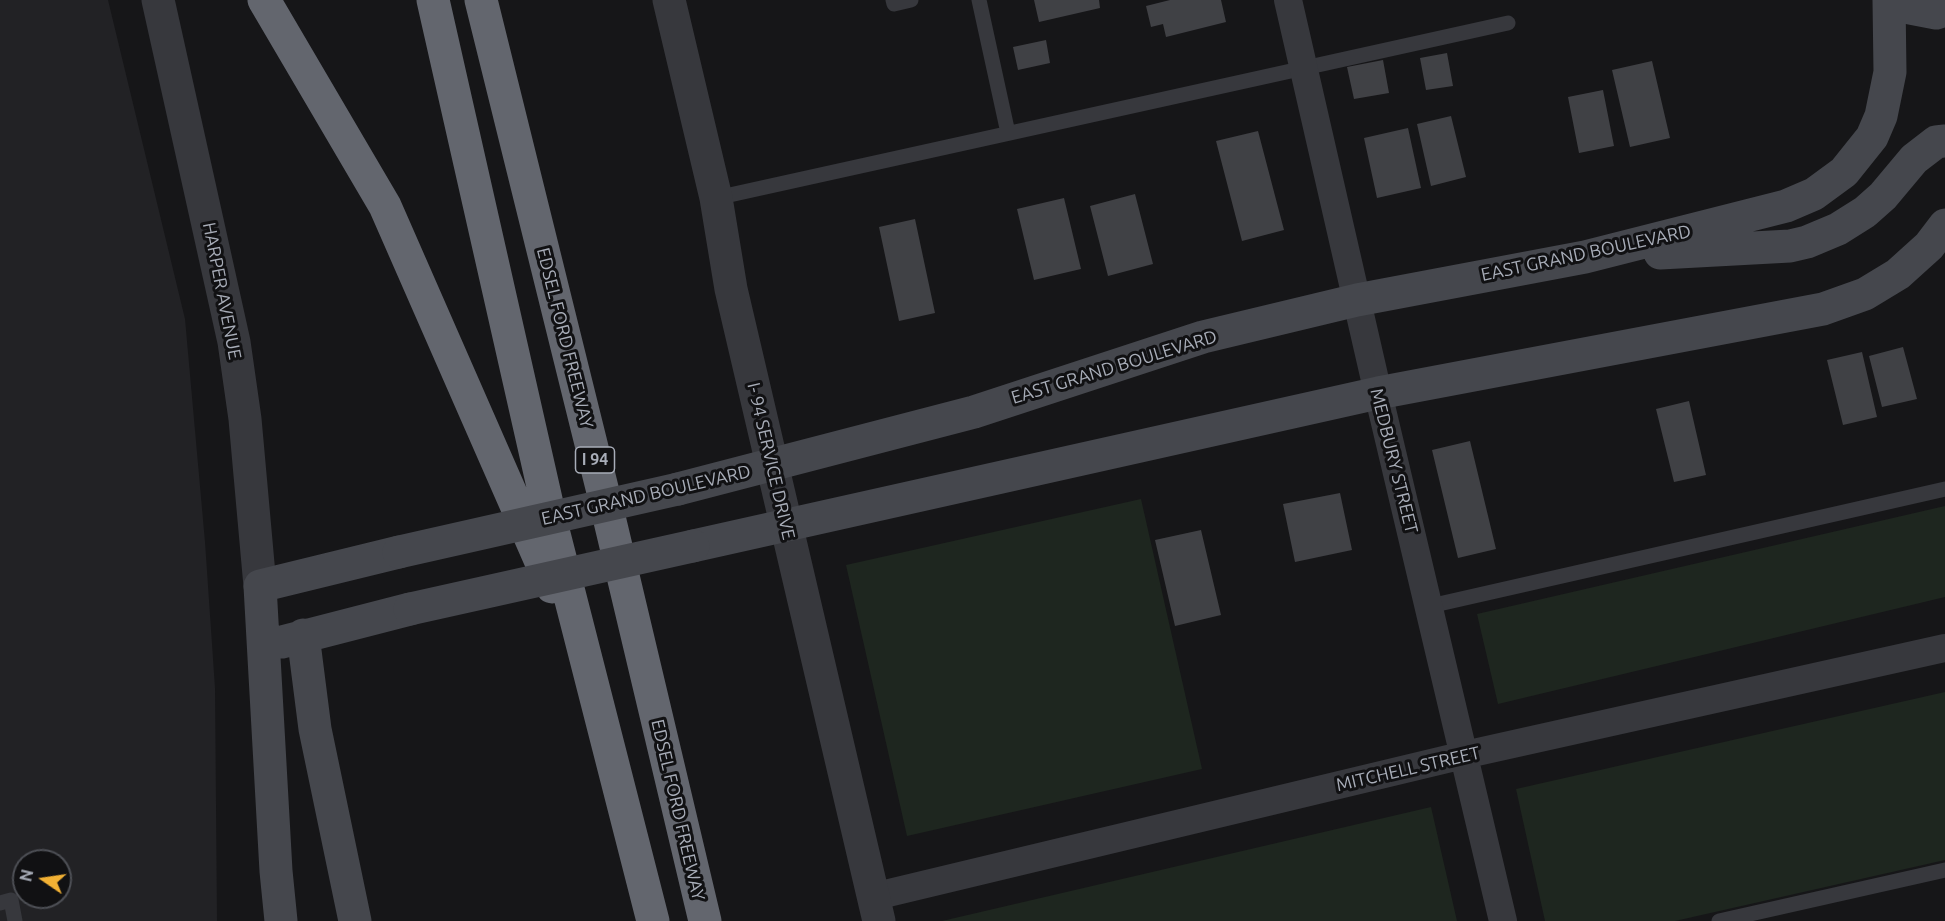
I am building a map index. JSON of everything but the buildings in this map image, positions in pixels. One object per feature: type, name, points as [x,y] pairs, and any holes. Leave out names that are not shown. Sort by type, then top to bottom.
[{"type":"highway","points":[[264,0],[385,206],[516,508],[587,663]]},
{"type":"highway","points":[[433,0],[552,526],[653,921]]},
{"type":"highway","name":"EDSEL FORD FREEWAY","points":[[481,0],[605,500],[705,921]]},
{"type":"main road","name":"EAST GRAND BOULEVARD","points":[[260,586],[773,465],[974,411],[1193,340],[1357,300],[1585,257],[1786,206],[1814,194],[1844,172],[1872,137],[1884,105],[1890,72],[1889,0]]},
{"type":"main road","points":[[1902,0],[1910,8],[1936,13],[1945,10]]},
{"type":"main road","points":[[1585,257],[1790,246],[1807,242],[1838,229],[1865,212],[1883,196],[1914,159],[1936,142],[1945,141]]},
{"type":"main road","points":[[263,647],[410,609],[1378,393],[1822,309],[1865,294],[1898,274],[1929,246],[1945,225]]},
{"type":"main road","points":[[260,586],[281,921]]},
{"type":"main road","points":[[303,636],[315,729],[355,921]]},
{"type":"street","name":"HARPER AVENUE","points":[[158,0],[234,342],[246,419],[260,586]]},
{"type":"street","name":"I- 94 SERVICE DRIVE","points":[[669,0],[716,198],[731,289],[876,909]]},
{"type":"street","name":"MEDBURY STREET","points":[[1288,0],[1503,921]]},
{"type":"street","points":[[1898,274],[1945,251]]},
{"type":"street","name":"MITCHELL STREET","points":[[876,909],[1464,755],[1945,648]]},
{"type":"lane","points":[[893,0],[894,4],[911,0]]},
{"type":"lane","points":[[979,0],[1008,133]]},
{"type":"lane","points":[[716,198],[1508,22]]},
{"type":"lane","points":[[1430,606],[1945,489]]},
{"type":"lane","points":[[1719,921],[1945,870]]},
{"type":"lane","points":[[0,903],[11,900],[15,921]]},
{"type":"shaded area","points":[[0,0],[108,0],[185,319],[205,542],[215,688],[217,921],[0,921]]},
{"type":"shaded area","points":[[1141,499],[1202,769],[907,836],[846,565]]},
{"type":"shaded area","points":[[1945,506],[1945,597],[1498,704],[1477,614]]},
{"type":"shaded area","points":[[1945,692],[1945,860],[1675,921],[1545,921],[1516,789]]},
{"type":"shaded area","points":[[1431,807],[1457,921],[942,921]]}]
